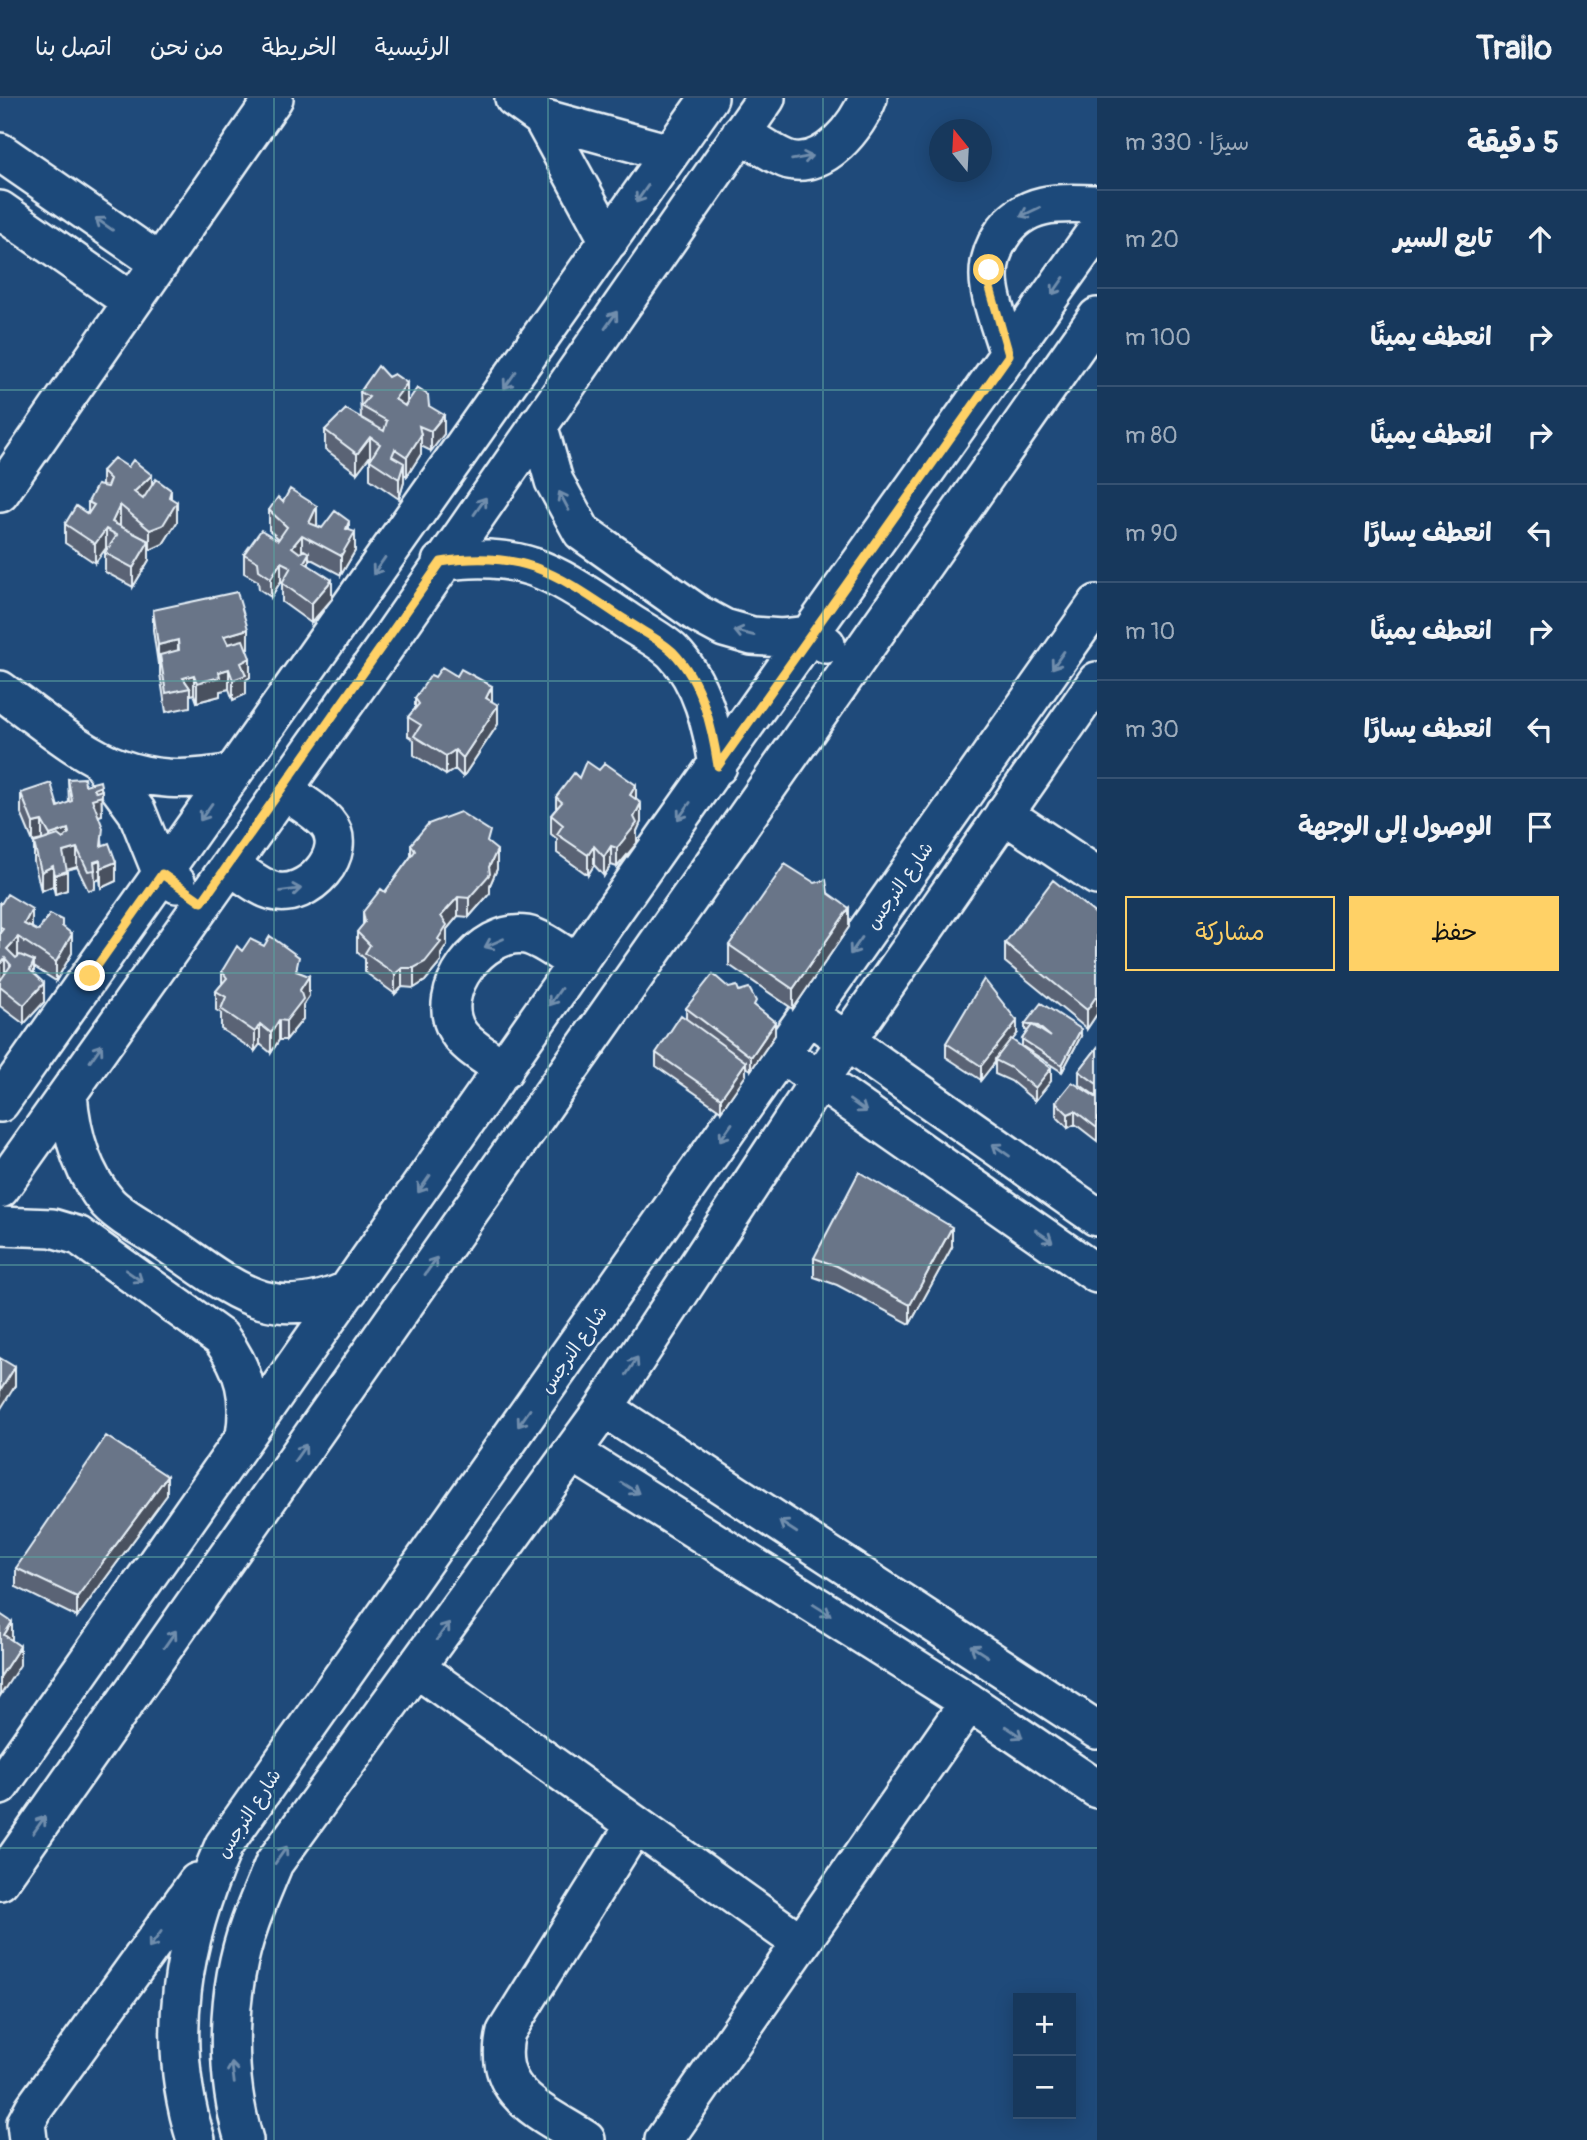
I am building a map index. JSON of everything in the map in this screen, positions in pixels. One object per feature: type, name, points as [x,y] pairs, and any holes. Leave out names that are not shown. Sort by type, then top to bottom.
[{"type":"street","points":[[0,493],[274,98]]},
{"type":"street","points":[[0,1103],[709,98]]},
{"type":"street","points":[[0,1189],[230,866],[766,98]]},
{"type":"street","points":[[741,133],[790,160],[812,157],[831,148],[848,135],[861,118],[868,98]]},
{"type":"street","points":[[528,108],[670,153]]},
{"type":"street","points":[[528,108],[609,241]]},
{"type":"street","points":[[0,152],[160,263]]},
{"type":"street","points":[[1009,355],[990,288],[990,261],[1000,236],[1012,222],[1043,206],[1097,204]]},
{"type":"street","points":[[0,210],[132,302]]},
{"type":"street","points":[[0,1786],[1097,230]]},
{"type":"street","points":[[0,1881],[1097,317]]},
{"type":"street","points":[[538,424],[554,481],[582,531],[698,614],[724,628],[772,637],[811,635],[855,662]]},
{"type":"street","points":[[441,562],[500,558],[556,575],[673,652],[691,677],[704,705],[718,766]]},
{"type":"street","name":"شارع النرجس","points":[[196,2140],[181,2066],[179,2009],[186,1952],[201,1897],[224,1845],[1097,604]]},
{"type":"street","points":[[244,2140],[238,2120],[231,2055],[234,1989],[249,1925],[275,1864],[604,1408],[820,1079],[1097,681]]},
{"type":"street","points":[[0,690],[101,763],[133,775],[166,780],[200,779],[233,773]]},
{"type":"street","points":[[101,763],[137,813],[162,874],[202,902]]},
{"type":"street","points":[[230,866],[272,891],[291,892],[309,886],[322,874],[331,857],[333,839],[328,824],[283,790]]},
{"type":"street","points":[[1004,814],[1097,876]]},
{"type":"street","points":[[504,1070],[458,1032],[453,1003],[455,989],[470,960],[495,941],[527,935],[578,964]]},
{"type":"street","points":[[809,1014],[1097,1217]]},
{"type":"street","points":[[780,1054],[820,1079],[1097,1273]]},
{"type":"street","points":[[68,1094],[70,1124],[78,1152],[108,1204],[246,1296],[300,1305],[325,1300],[349,1290]]},
{"type":"street","points":[[0,1226],[52,1228],[79,1236],[221,1338],[237,1359],[246,1384],[249,1410],[245,1436]]},
{"type":"street","points":[[604,1408],[1097,1730]]},
{"type":"street","points":[[572,1452],[969,1702],[1097,1789]]},
{"type":"street","points":[[416,1668],[801,1943]]},
{"type":"street","points":[[664,2140],[969,1702]]},
{"type":"street","points":[[586,2140],[515,2091],[504,2073],[501,2053],[506,2032],[635,1825]]},
{"type":"street","points":[[28,2140],[26,2123],[34,2108],[224,1845]]},
{"type":"building","points":[[378,366],[388,377],[394,374],[407,383],[395,399],[405,406],[417,388],[428,395],[429,406],[444,415],[431,431],[419,426],[421,435],[407,457],[395,449],[392,456],[404,463],[399,479],[370,460],[380,444],[370,437],[357,454],[325,430],[346,409],[384,431],[387,421],[361,406],[369,397],[360,392]]},
{"type":"building","points":[[114,458],[128,467],[133,460],[152,475],[134,492],[143,499],[156,479],[171,490],[169,497],[177,502],[163,525],[150,530],[120,505],[112,522],[149,541],[133,568],[105,553],[117,535],[106,529],[95,544],[65,524],[76,506],[88,514],[94,505],[88,502],[97,485],[107,487],[110,479],[102,471]]},
{"type":"building","points":[[290,489],[317,506],[309,523],[322,528],[335,511],[349,521],[346,529],[355,532],[341,556],[302,535],[292,547],[300,553],[304,550],[309,553],[304,562],[332,580],[311,604],[282,583],[291,567],[281,562],[271,578],[259,570],[258,562],[244,554],[261,530],[278,540],[287,527],[269,510],[278,497],[283,502]]},
{"type":"building","points":[[237,592],[248,629],[224,636],[228,644],[243,640],[250,658],[241,663],[246,675],[233,680],[229,669],[219,672],[220,677],[197,683],[194,675],[183,678],[190,688],[166,693],[160,655],[179,650],[178,640],[158,645],[153,610]]},
{"type":"building","points":[[442,667],[457,676],[461,669],[492,686],[486,698],[498,705],[463,758],[455,750],[446,756],[414,736],[421,725],[408,717],[419,704],[415,698],[431,675],[435,677]]},
{"type":"building","points":[[586,761],[599,770],[605,763],[636,785],[630,795],[641,803],[634,817],[637,823],[617,848],[611,846],[604,857],[594,846],[588,855],[557,834],[563,825],[551,815],[562,802],[556,797],[574,773],[579,778]]},
{"type":"building","points":[[84,778],[85,785],[100,781],[101,786],[94,789],[96,792],[102,790],[102,796],[92,799],[103,828],[101,846],[109,843],[116,862],[101,868],[100,860],[94,862],[95,870],[88,871],[77,848],[63,852],[67,871],[55,875],[53,866],[41,872],[34,843],[58,835],[63,839],[69,833],[68,829],[50,835],[42,821],[33,823],[21,793],[51,783],[58,807],[72,801],[68,779]]},
{"type":"building","points":[[460,812],[490,831],[487,842],[497,850],[489,867],[490,874],[469,898],[458,897],[441,916],[447,925],[438,939],[441,942],[425,962],[414,968],[402,968],[395,974],[365,953],[370,945],[357,932],[365,922],[363,912],[381,889],[385,892],[415,851],[411,844],[428,824]]},
{"type":"building","points":[[785,864],[815,883],[826,880],[828,893],[849,908],[793,989],[729,945]]},
{"type":"building","points":[[1053,880],[1097,915],[1097,995],[1087,1010],[1005,943]]},
{"type":"building","points":[[7,894],[32,909],[24,924],[38,931],[50,914],[62,920],[62,926],[72,934],[56,962],[18,937],[7,949],[16,958],[20,955],[34,961],[30,970],[44,983],[24,1005],[0,986],[0,981],[11,965],[5,958],[0,964],[0,933],[3,929],[0,926],[0,903]]},
{"type":"building","points":[[270,936],[299,957],[296,971],[309,976],[300,990],[303,999],[286,1021],[279,1020],[271,1033],[260,1024],[255,1032],[221,1009],[226,997],[216,991],[227,978],[222,971],[237,946],[242,951],[250,939],[264,946]]},
{"type":"building","points":[[713,974],[729,988],[737,986],[739,991],[749,988],[756,1001],[754,1005],[775,1022],[751,1057],[686,1008]]},
{"type":"building","points":[[984,979],[1017,1021],[981,1066],[946,1043]]},
{"type":"building","points":[[1041,1003],[1081,1029],[1062,1065],[1022,1039],[1032,1025],[1025,1024]]},
{"type":"building","points":[[681,1015],[746,1062],[721,1098],[656,1053]]},
{"type":"building","points":[[1011,1039],[1051,1068],[1035,1088],[1011,1068],[995,1060]]},
{"type":"building","points":[[1097,1048],[1097,1084],[1079,1071]]},
{"type":"building","points":[[1072,1082],[1097,1098],[1097,1128],[1075,1111],[1068,1114],[1056,1102]]},
{"type":"building","points":[[859,1172],[952,1227],[910,1305],[837,1266],[814,1258]]},
{"type":"building","points":[[0,1358],[15,1367],[0,1391]]},
{"type":"building","points":[[106,1436],[167,1476],[77,1597],[16,1568]]},
{"type":"building","points":[[0,1614],[12,1622],[4,1635],[20,1646],[0,1677]]},
{"type":"route","points":[[90,976],[162,874],[202,902],[387,644],[441,562],[500,558],[529,564],[556,575],[673,652],[691,677],[704,705],[718,766],[1009,355],[990,288],[989,270]]}]
